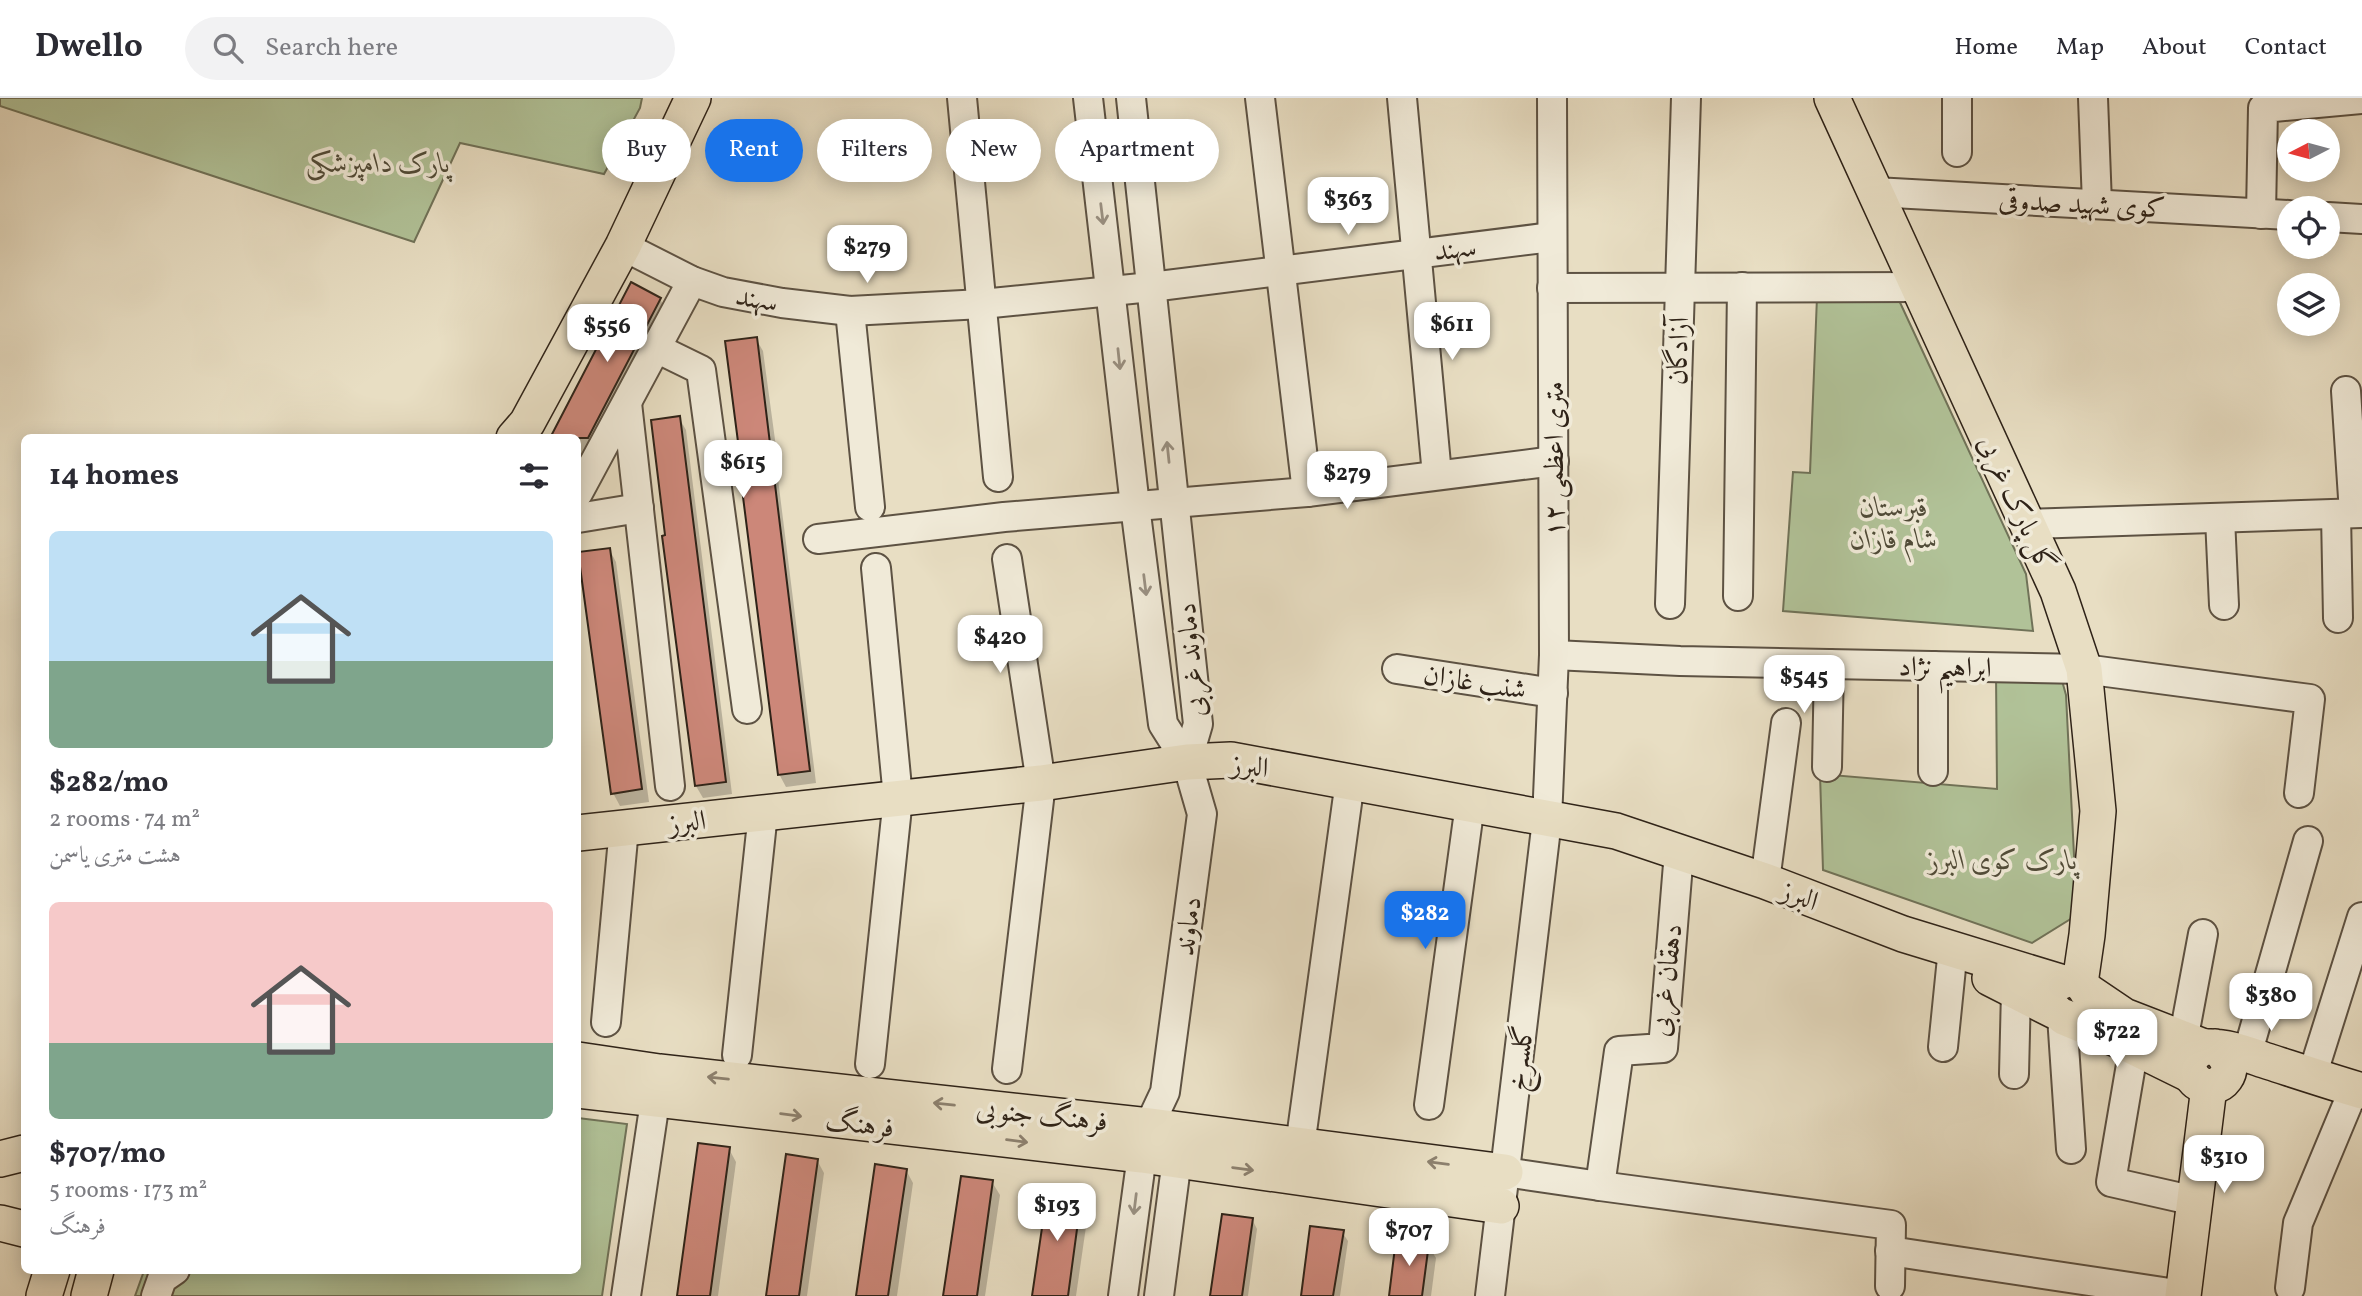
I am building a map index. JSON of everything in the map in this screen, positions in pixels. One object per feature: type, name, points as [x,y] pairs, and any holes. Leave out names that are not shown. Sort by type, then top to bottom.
[{"type":"main road","points":[[517,434],[527,423],[623,246],[693,98]]},
{"type":"main road","name":"گل پارک غربی","points":[[1832,98],[2058,591],[2084,669],[2098,811],[2087,935],[2069,997]]},
{"type":"main road","name":"البرز","points":[[581,833],[1041,783],[1187,762],[1231,760],[1616,831],[1765,881],[2124,1017],[2210,1062]]},
{"type":"main road","name":"البرز","points":[[1903,934],[2016,991],[2069,997],[2134,1046],[2210,1062]]},
{"type":"main road","points":[[581,1061],[658,1086]]},
{"type":"main road","points":[[2183,1296],[2210,1062],[2312,1076],[2358,1090]]},
{"type":"main road","name":"فرهنگ","points":[[581,1090],[658,1086],[1162,1143],[1501,1206]]},
{"type":"main road","points":[[1162,1143],[1300,1146],[1505,1172]]},
{"type":"main road","points":[[0,1159],[21,1154]]},
{"type":"main road","points":[[0,1223],[21,1228]]},
{"type":"main road","points":[[44,1296],[51,1274]]},
{"type":"main road","points":[[89,1296],[95,1274]]},
{"type":"street","points":[[962,98],[998,477]]},
{"type":"street","name":"دماوند غربی","points":[[1088,98],[1163,724],[1187,762]]},
{"type":"street","name":"دماوند غربی","points":[[1131,98],[1198,724],[1187,762]]},
{"type":"street","points":[[1260,98],[1307,492]]},
{"type":"street","points":[[1402,98],[1437,475]]},
{"type":"street","name":"۱۲ متری اعظمی","points":[[1547,820],[1554,655],[1552,98]]},
{"type":"street","name":"آزادگان","points":[[1670,604],[1686,98]]},
{"type":"street","points":[[1957,98],[1957,152]]},
{"type":"street","points":[[2093,98],[2097,204]]},
{"type":"street","points":[[2275,214],[2263,103],[2362,99]]},
{"type":"street","name":"کوی شهید صدوقی","points":[[1875,192],[2275,214]]},
{"type":"street","points":[[2340,218],[2362,219]]},
{"type":"street","name":"سهند","points":[[623,246],[692,282],[723,292],[782,303],[850,311],[982,304],[1111,292],[1552,237]]},
{"type":"street","points":[[581,488],[692,282]]},
{"type":"street","points":[[1738,596],[1742,287]]},
{"type":"street","points":[[1552,288],[1919,287]]},
{"type":"street","points":[[850,311],[870,507]]},
{"type":"street","points":[[656,348],[701,370],[747,709]]},
{"type":"street","points":[[2338,618],[2351,513],[2346,391]]},
{"type":"street","points":[[627,403],[670,786]]},
{"type":"street","points":[[818,538],[1004,517],[1307,492],[1554,461]]},
{"type":"street","points":[[581,518],[639,508]]},
{"type":"street","points":[[2028,524],[2351,513]]},
{"type":"street","points":[[2220,518],[2224,605]]},
{"type":"street","points":[[1007,559],[1041,783],[1007,1069]]},
{"type":"street","points":[[870,1064],[898,798],[876,568]]},
{"type":"street","name":"ابراهیم نژاد","points":[[1554,655],[1680,661],[2084,669],[2310,699],[2299,793]]},
{"type":"street","points":[[1827,767],[1829,664]]},
{"type":"street","points":[[1933,666],[1933,771]]},
{"type":"street","name":"شنب غازان","points":[[1397,669],[1553,693]]},
{"type":"street","points":[[1765,881],[1786,723]]},
{"type":"street","name":"دماوند","points":[[1162,1143],[1165,1092],[1202,814],[1187,762]]},
{"type":"street","points":[[1300,1146],[1350,781]]},
{"type":"street","points":[[1429,1105],[1470,804]]},
{"type":"street","points":[[737,1055],[763,813]]},
{"type":"street","name":"گلسرخ","points":[[1490,1296],[1547,820]]},
{"type":"street","points":[[606,1022],[624,828]]},
{"type":"street","points":[[2210,1062],[2308,841]]},
{"type":"street","name":"دهقان غربی","points":[[1600,1186],[1619,1051],[1663,1048],[1679,852]]},
{"type":"street","points":[[2312,1076],[2362,917]]},
{"type":"street","points":[[2203,934],[2210,1062]]},
{"type":"street","points":[[1943,1047],[1952,958]]},
{"type":"street","points":[[2014,1074],[2016,991]]},
{"type":"street","points":[[2069,997],[2071,1149]]},
{"type":"street","points":[[2134,1046],[2110,1182],[2194,1201]]},
{"type":"street","points":[[626,1296],[658,1086]]},
{"type":"street","points":[[2290,1288],[2298,1223],[2358,1090]]},
{"type":"street","points":[[1123,1296],[1162,1143]]},
{"type":"street","points":[[1159,1296],[1162,1143]]},
{"type":"street","points":[[1505,1172],[1600,1186],[1890,1238],[2183,1296]]},
{"type":"street","points":[[1890,1238],[1890,1286]]},
{"type":"street","points":[[156,1296],[162,1279],[169,1274]]},
{"type":"green space","name":"پارک دامپزشکی","points":[[0,98],[642,98],[634,119],[602,119],[602,174],[460,143],[414,242],[0,106]]},
{"type":"green space","name":"قبرستان شام قازان","points":[[1897,296],[2026,574],[2033,631],[1783,611],[1793,472],[1810,473],[1817,297]]},
{"type":"green space","name":"پارک کوی البرز","points":[[2059,670],[2066,695],[2077,915],[2032,943],[1823,870],[1820,774],[1997,789],[1996,673]]},
{"type":"green space","points":[[581,1118],[627,1124],[602,1296],[135,1296],[143,1274],[581,1274]]},
{"type":"building","points":[[631,282],[661,298],[588,438],[581,438],[581,434],[552,434]]},
{"type":"building","points":[[757,337],[810,771],[778,775],[725,341]]},
{"type":"building","points":[[680,416],[726,782],[695,786],[662,536],[665,535],[651,420]]},
{"type":"building","points":[[610,548],[642,789],[611,794],[581,574],[581,552]]},
{"type":"building","points":[[698,1143],[730,1147],[710,1296],[677,1296]]},
{"type":"building","points":[[786,1154],[818,1159],[799,1296],[766,1296]]},
{"type":"building","points":[[875,1164],[907,1169],[888,1296],[856,1296]]},
{"type":"building","points":[[961,1176],[993,1180],[977,1296],[943,1296]]},
{"type":"building","points":[[1048,1187],[1082,1192],[1068,1296],[1032,1296]]},
{"type":"building","points":[[1222,1214],[1253,1218],[1242,1296],[1210,1296]]},
{"type":"building","points":[[1310,1226],[1344,1230],[1333,1296],[1301,1296]]},
{"type":"building","points":[[1396,1239],[1429,1243],[1422,1296],[1389,1296]]}]
